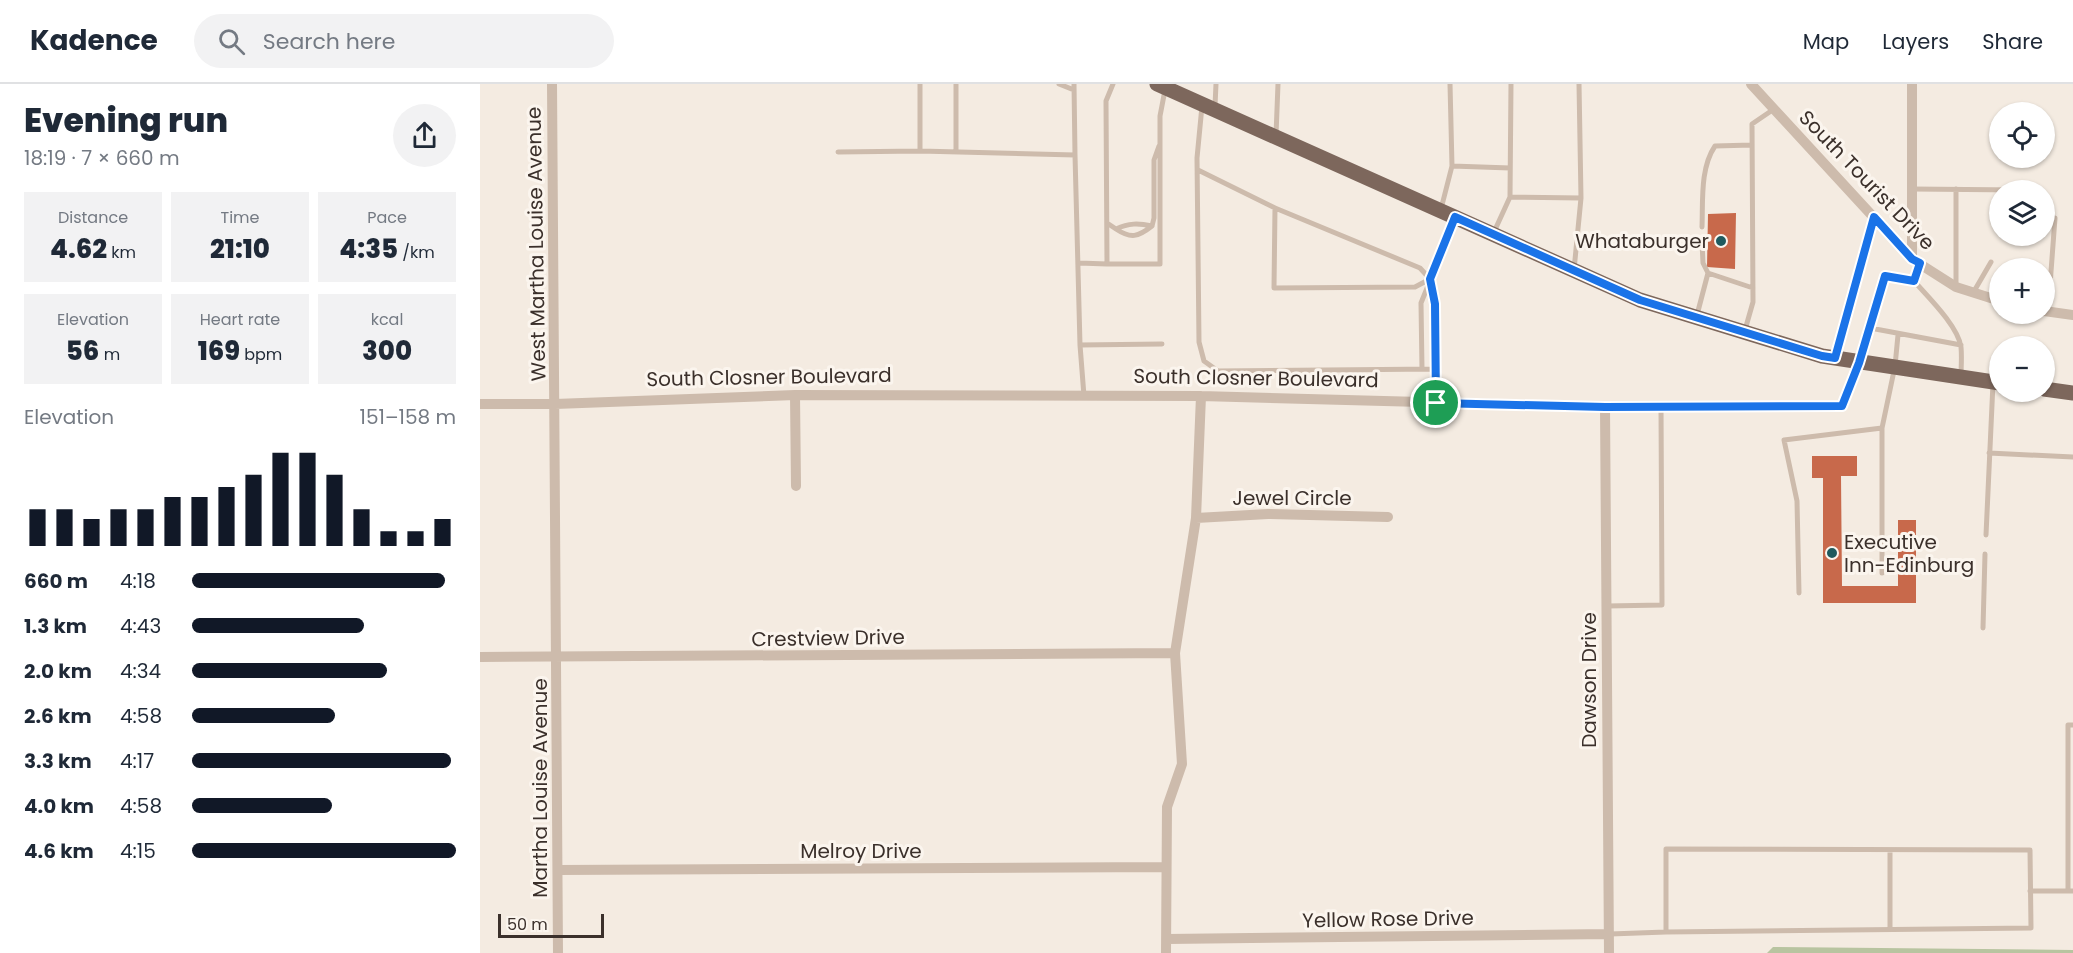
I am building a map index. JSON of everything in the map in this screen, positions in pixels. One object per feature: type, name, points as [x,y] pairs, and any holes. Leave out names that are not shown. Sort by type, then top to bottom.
[{"type":"main road","points":[[1161,86],[1640,300],[1835,358],[1989,381]]},
{"type":"main road","points":[[2055,391],[2073,393]]},
{"type":"street","name":"West Martha Louise Avenue","points":[[552,84],[557,658]]},
{"type":"street","name":"South Tourist Drive","points":[[1751,84],[1916,261],[1956,286],[1989,297]]},
{"type":"street","points":[[1912,84],[1912,189],[1916,261]]},
{"type":"street","points":[[2055,312],[2073,315]]},
{"type":"street","name":"South Closner Boulevard","points":[[480,404],[555,404],[795,395],[1201,396],[1605,407],[1842,406],[1859,363]]},
{"type":"street","points":[[795,395],[796,486]]},
{"type":"street","points":[[1166,953],[1167,807],[1182,764],[1175,653],[1196,518],[1201,396]]},
{"type":"street","name":"Dawson Drive","points":[[1605,407],[1609,953]]},
{"type":"street","name":"Jewel Circle","points":[[1196,518],[1268,514],[1388,517]]},
{"type":"street","name":"Crestview Drive","points":[[480,657],[1175,653]]},
{"type":"street","name":"Martha Louise Avenue","points":[[557,658],[558,953]]},
{"type":"street","name":"Melroy Drive","points":[[558,870],[1165,867]]},
{"type":"street","name":"Yellow Rose Drive","points":[[1167,939],[1609,934]]},
{"type":"lane","points":[[920,84],[920,151]]},
{"type":"lane","points":[[956,84],[956,152]]},
{"type":"lane","points":[[1059,84],[1074,87],[1080,345],[1084,396]]},
{"type":"lane","points":[[1107,264],[1106,101],[1113,84]]},
{"type":"lane","points":[[1216,84],[1208,107],[1198,170],[1199,342],[1204,362],[1218,371],[1436,369]]},
{"type":"lane","points":[[1276,137],[1278,84]]},
{"type":"lane","points":[[1441,211],[1452,166],[1450,84]]},
{"type":"lane","points":[[1493,234],[1510,197],[1511,84]]},
{"type":"lane","points":[[1574,270],[1581,198],[1579,84]]},
{"type":"lane","points":[[1079,263],[1160,264],[1161,86]]},
{"type":"lane","points":[[1745,332],[1753,302],[1752,124],[1774,109]]},
{"type":"lane","points":[[1107,223],[1126,236],[1140,235],[1152,226],[1154,160],[1160,141]]},
{"type":"lane","points":[[1702,227],[1703,191],[1708,157],[1715,146],[1752,145]]},
{"type":"lane","points":[[838,152],[920,151],[1075,155]]},
{"type":"lane","points":[[1452,166],[1510,168]]},
{"type":"lane","points":[[1198,170],[1275,208],[1420,268],[1430,279],[1435,304],[1436,403]]},
{"type":"lane","points":[[1912,189],[1989,190]]},
{"type":"lane","points":[[1956,189],[1956,286]]},
{"type":"lane","points":[[1510,197],[1581,198]]},
{"type":"lane","points":[[1275,208],[1274,288],[1415,287],[1430,279]]},
{"type":"lane","points":[[1422,369],[1421,303],[1455,217]]},
{"type":"lane","points":[[1835,358],[1874,217]]},
{"type":"lane","points":[[1116,229],[1126,224],[1138,223],[1152,226]]},
{"type":"lane","points":[[1696,317],[1708,273],[1703,263],[1702,242]]},
{"type":"lane","points":[[1914,281],[1916,261]]},
{"type":"lane","points":[[1973,292],[1989,264]]},
{"type":"lane","points":[[1708,273],[1753,288]]},
{"type":"lane","points":[[1859,363],[1885,276],[1914,281],[1936,305],[1961,345],[1961,377]]},
{"type":"lane","points":[[1869,328],[1961,345]]},
{"type":"lane","points":[[1882,573],[1882,428],[1895,366],[1898,334]]},
{"type":"lane","points":[[1080,345],[1162,344]]},
{"type":"lane","points":[[1986,535],[1989,453],[1994,402]]},
{"type":"lane","points":[[1606,606],[1662,605],[1661,407]]},
{"type":"lane","points":[[1799,593],[1797,501],[1784,440],[1882,428]]},
{"type":"lane","points":[[1989,453],[2073,457]]},
{"type":"lane","points":[[1983,628],[1985,554]]},
{"type":"lane","points":[[2030,891],[2070,891],[2068,725],[2073,725]]},
{"type":"lane","points":[[1609,934],[2031,928],[2030,850],[1666,849],[1666,932]]},
{"type":"lane","points":[[1890,850],[1890,929]]},
{"type":"green space","points":[[1773,947],[2073,950],[2073,953],[1767,953]]},
{"type":"building","name":"Whataburger","points":[[1736,213],[1735,269],[1707,267],[1708,214]]},
{"type":"building","name":"Executive Inn-Edinburg","points":[[1812,456],[1857,456],[1857,476],[1841,476],[1842,586],[1898,586],[1898,520],[1916,520],[1916,603],[1823,603],[1823,478],[1812,478]]},
{"type":"place","name":"Whataburger","points":[[1721,241]]},
{"type":"place","name":"Executive Inn-Edinburg","points":[[1832,553]]},
{"type":"route","points":[[1455,217],[1640,300],[1835,358],[1874,217],[1912,259],[1920,263],[1914,281],[1885,276],[1859,363],[1842,406],[1605,407],[1436,403],[1435,304],[1430,279],[1455,217]]}]
